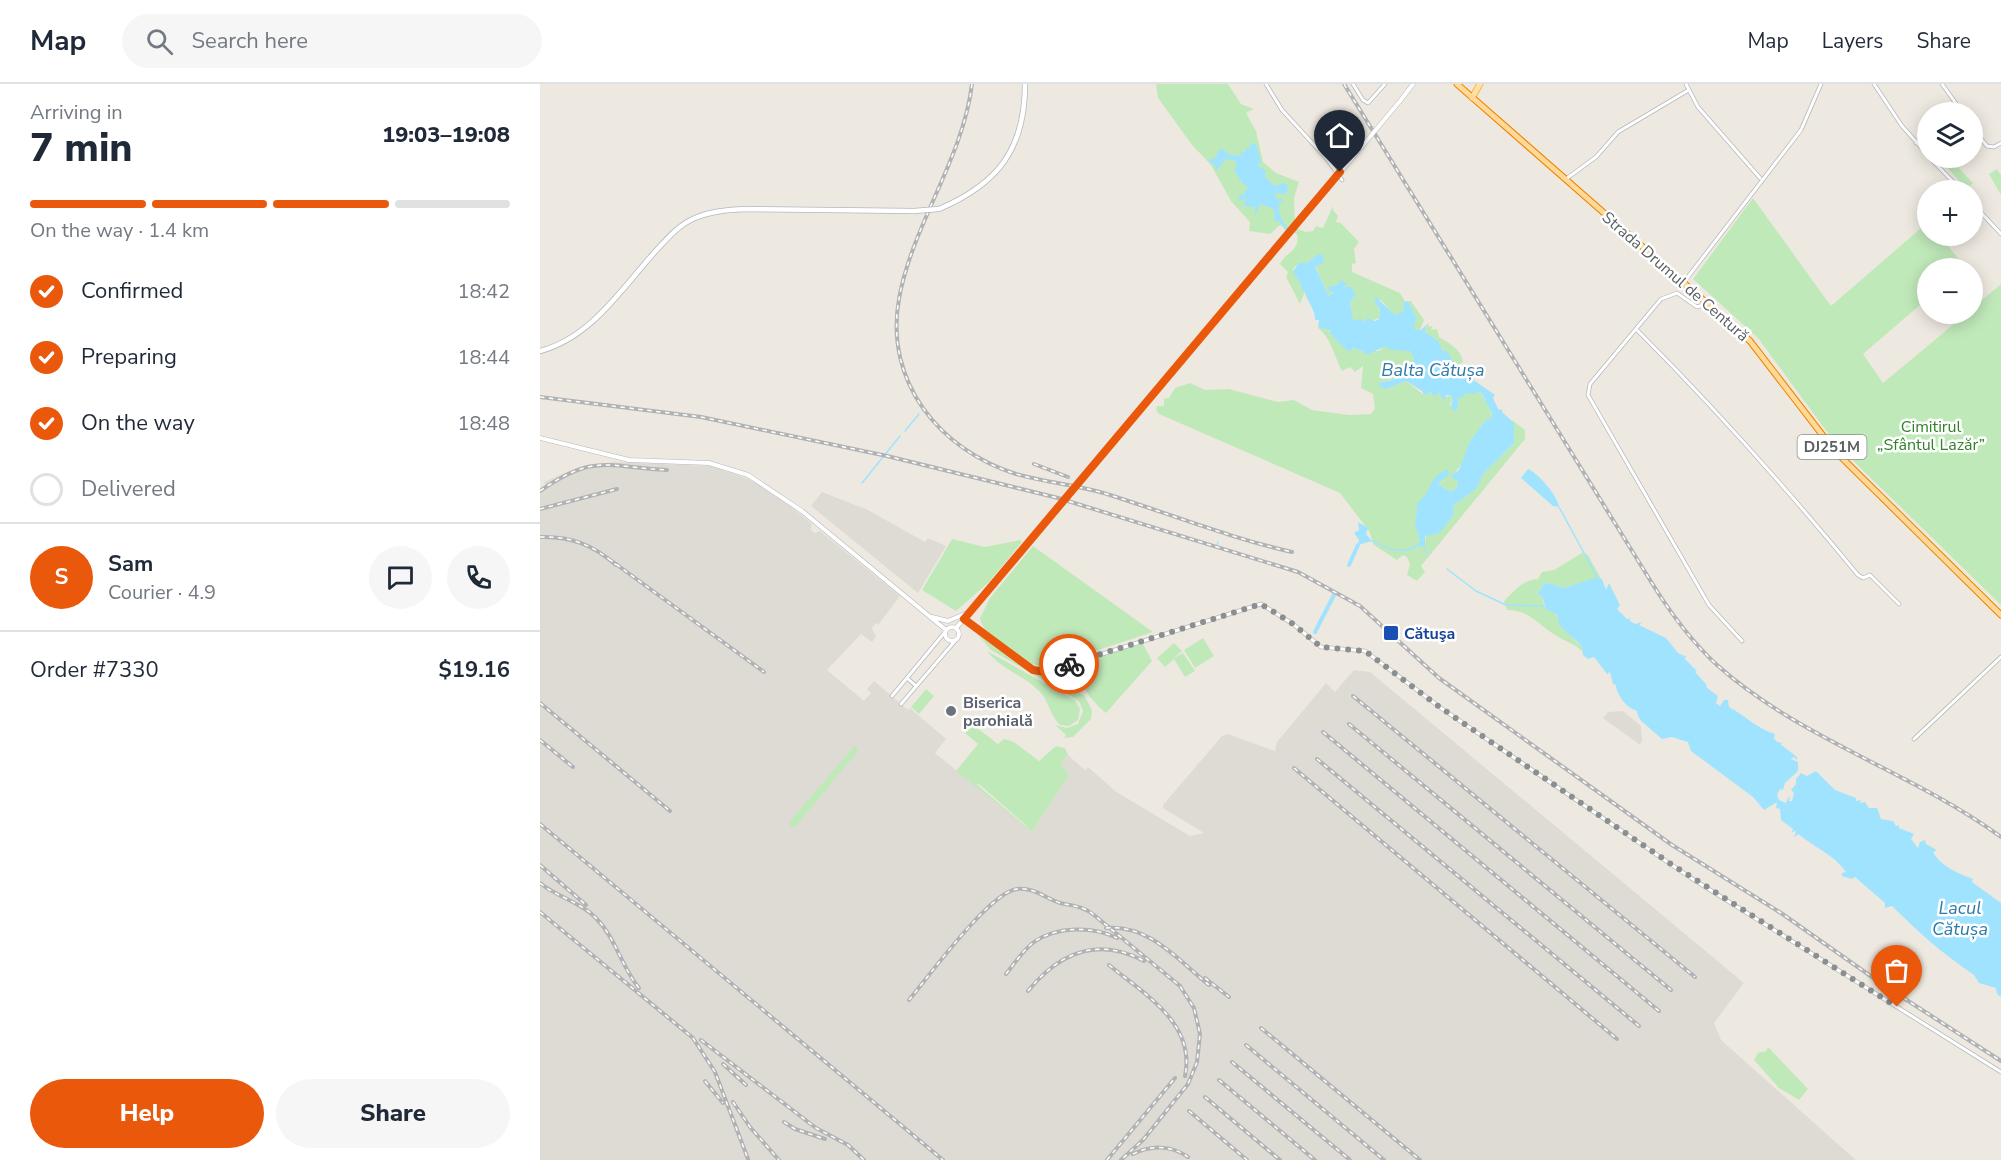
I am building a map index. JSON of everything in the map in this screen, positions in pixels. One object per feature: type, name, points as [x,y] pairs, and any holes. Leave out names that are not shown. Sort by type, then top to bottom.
[{"type":"highway","name":"Strada Drumul de Centură","points":[[1457,84],[1756,347],[1834,450],[2001,615]]},
{"type":"main road","points":[[540,351],[566,341],[586,328],[669,237],[694,218],[722,210],[745,209],[914,211],[939,209],[980,188],[1006,160],[1022,124],[1025,84]]},
{"type":"main road","points":[[1472,98],[1480,84]]},
{"type":"street","points":[[1266,84],[1282,110],[1327,159],[1342,180]]},
{"type":"street","points":[[1353,84],[1368,104],[1385,84]]},
{"type":"street","points":[[892,696],[945,631],[956,628],[1042,528],[1413,84]]},
{"type":"street","points":[[1686,84],[1687,91],[1698,107],[1761,178]]},
{"type":"street","points":[[1684,282],[1761,178],[1801,130],[1821,84]]},
{"type":"street","points":[[1874,84],[1916,143]]},
{"type":"street","points":[[1942,84],[1955,102]]},
{"type":"street","points":[[1566,180],[1596,157],[1618,132],[1687,91]]},
{"type":"street","points":[[1983,141],[1987,146],[1994,147],[2001,144]]},
{"type":"street","points":[[1940,168],[1952,180]]},
{"type":"street","points":[[1983,215],[2001,234]]},
{"type":"street","points":[[1708,303],[1697,307],[1682,294],[1668,295],[1661,299],[1590,384],[1589,399],[1709,605],[1742,641]]},
{"type":"street","points":[[1637,330],[1701,394],[1795,499],[1858,575],[1863,578],[1870,575],[1899,604]]},
{"type":"street","points":[[540,438],[629,460],[709,463],[748,475],[802,511],[945,631],[947,640],[955,641]]},
{"type":"street","points":[[964,619],[1022,663],[1039,672],[1261,604],[1293,624],[1321,647],[1365,651],[1450,714],[1674,866],[2001,1072]]},
{"type":"street","points":[[924,613],[944,621],[970,612]]},
{"type":"street","points":[[901,704],[959,636],[956,628]]},
{"type":"street","points":[[1914,739],[2001,657]]},
{"type":"street","points":[[907,678],[916,686]]},
{"type":"shaded area","points":[[613,462],[711,466],[749,479],[777,495],[812,524],[811,530],[815,533],[820,531],[900,596],[878,625],[876,623],[872,628],[876,637],[872,642],[861,634],[827,670],[864,701],[871,693],[867,689],[874,681],[908,710],[910,708],[946,739],[935,753],[1032,832],[1069,775],[1061,763],[1068,755],[1085,770],[1088,767],[1115,791],[1190,836],[1204,833],[1163,808],[1163,805],[1222,736],[1228,734],[1275,751],[1277,742],[1326,683],[1335,692],[1354,670],[1370,672],[1744,983],[1714,1023],[1721,1040],[1856,1160],[540,1160],[540,490],[546,486],[544,482],[572,470]]},
{"type":"shaded area","points":[[822,492],[868,510],[925,542],[928,538],[946,546],[918,593],[811,506]]},
{"type":"shaded area","points":[[1623,711],[1641,726],[1640,745],[1603,718],[1608,712]]},
{"type":"green space","points":[[1156,84],[1228,84],[1241,104],[1254,109],[1246,113],[1256,131],[1263,162],[1276,173],[1299,182],[1294,198],[1295,228],[1306,232],[1313,231],[1316,226],[1323,228],[1333,206],[1338,216],[1336,222],[1341,223],[1359,242],[1354,249],[1356,263],[1352,264],[1352,272],[1400,293],[1405,301],[1403,312],[1395,316],[1381,300],[1374,300],[1380,311],[1379,318],[1366,323],[1352,321],[1350,303],[1356,294],[1344,284],[1338,284],[1329,296],[1315,266],[1324,262],[1318,254],[1307,263],[1298,263],[1293,269],[1305,291],[1300,304],[1286,277],[1288,272],[1280,264],[1295,248],[1298,240],[1297,234],[1280,225],[1270,234],[1249,231],[1250,222],[1231,201],[1211,165],[1192,145],[1158,98]]},
{"type":"green space","points":[[1947,168],[1959,168],[1970,180],[1959,180]]},
{"type":"green space","points":[[1997,169],[2001,175],[2001,195],[1989,174]]},
{"type":"green space","name":"Cimitirul „Sfântul Lazăr”","points":[[1753,198],[1831,306],[1917,232],[1917,246],[1948,246],[1958,258],[1917,258],[1917,308],[1863,354],[1883,383],[1954,324],[1983,324],[1983,299],[2001,284],[2001,605],[1836,444],[1758,338],[1693,279]]},
{"type":"green space","points":[[1408,301],[1411,301],[1424,320],[1420,330],[1414,329]]},
{"type":"green space","points":[[1428,322],[1429,327],[1433,326],[1431,330],[1437,329],[1439,337],[1460,353],[1463,362],[1458,365],[1425,332]]},
{"type":"green space","points":[[1319,325],[1319,328],[1322,326],[1329,331],[1349,352],[1352,348],[1363,351],[1366,355],[1372,351],[1379,351],[1386,345],[1410,351],[1414,358],[1412,373],[1379,383],[1386,389],[1406,381],[1424,395],[1435,392],[1444,397],[1452,396],[1450,405],[1453,410],[1457,406],[1458,397],[1465,392],[1480,390],[1491,411],[1491,419],[1486,420],[1470,441],[1464,461],[1453,475],[1458,481],[1457,488],[1451,492],[1438,484],[1443,480],[1448,469],[1436,478],[1419,507],[1416,521],[1420,540],[1417,545],[1425,544],[1426,535],[1437,534],[1454,514],[1453,506],[1476,489],[1483,474],[1514,443],[1512,420],[1525,430],[1525,439],[1421,566],[1425,572],[1417,581],[1407,575],[1410,564],[1407,557],[1403,555],[1397,560],[1374,545],[1369,531],[1340,493],[1159,414],[1156,410],[1157,406],[1164,406],[1164,399],[1169,398],[1175,388],[1190,383],[1205,390],[1229,389],[1278,402],[1294,400],[1312,410],[1349,415],[1371,414],[1375,408],[1373,394],[1361,388],[1363,366],[1355,372],[1350,367],[1342,371],[1329,342],[1318,328]]},
{"type":"green space","points":[[952,539],[985,547],[1020,540],[1022,542],[989,582],[956,611],[922,590]]},
{"type":"green space","points":[[1033,546],[1153,632],[1047,667],[1029,662],[1008,650],[989,634],[980,618],[990,598]]},
{"type":"green space","points":[[1582,553],[1588,555],[1600,577],[1564,588],[1545,582],[1537,594],[1542,596],[1544,606],[1555,614],[1582,646],[1583,652],[1528,615],[1507,610],[1504,601],[1522,584],[1538,579],[1542,572],[1554,570]]},
{"type":"green space","points":[[977,634],[1024,667],[1084,695],[1092,710],[1091,719],[1073,737],[1064,738],[1066,735],[1055,725],[1067,728],[1078,724],[1083,711],[1079,701],[991,650]]},
{"type":"green space","points":[[1203,638],[1214,656],[1195,668],[1184,650]]},
{"type":"green space","points":[[1174,643],[1182,651],[1174,658],[1183,653],[1195,671],[1185,677],[1174,659],[1165,667],[1157,658]]},
{"type":"green space","points":[[1143,644],[1152,661],[1106,713],[1086,691],[1081,678],[1081,665],[1089,659]]},
{"type":"green space","points":[[987,651],[1075,700],[1080,709],[1078,720],[1069,726],[1060,725],[1040,692],[999,663]]},
{"type":"green space","points":[[1068,668],[1073,670],[1075,675],[1073,680],[1068,682],[1063,680],[1061,675],[1063,670]]},
{"type":"green space","points":[[926,689],[934,696],[919,714],[911,707]]},
{"type":"green space","points":[[972,724],[998,744],[1004,739],[1014,742],[1039,761],[1056,746],[1065,748],[1068,755],[1061,763],[1069,775],[1032,832],[956,771],[978,744],[965,733]],"holes":[[[975,783],[980,785],[1028,827]]]},
{"type":"green space","points":[[855,745],[858,751],[796,826],[790,827],[790,821]]},
{"type":"green space","points":[[1768,1047],[1808,1089],[1799,1100],[1779,1088],[1754,1060],[1758,1053],[1766,1051]]},
{"type":"water","points":[[1251,143],[1256,144],[1261,162],[1257,165],[1266,171],[1265,177],[1275,186],[1284,183],[1288,185],[1287,194],[1274,193],[1278,201],[1280,198],[1283,200],[1279,204],[1279,212],[1285,226],[1293,229],[1293,232],[1286,231],[1279,221],[1275,222],[1274,209],[1260,204],[1255,216],[1255,207],[1244,206],[1246,198],[1238,201],[1240,194],[1243,195],[1248,186],[1243,184],[1234,170],[1237,165],[1234,160],[1226,159],[1216,171],[1214,164],[1207,160],[1214,159],[1220,149],[1225,150],[1229,155],[1242,156],[1239,150],[1244,153],[1246,148],[1249,150]]},
{"type":"water","name":"Balta Cătușa","points":[[1318,254],[1323,255],[1324,262],[1315,267],[1329,296],[1333,292],[1329,291],[1328,287],[1337,285],[1341,280],[1347,284],[1344,287],[1351,287],[1356,294],[1350,303],[1353,321],[1360,319],[1365,322],[1366,318],[1375,321],[1379,319],[1380,310],[1374,301],[1376,297],[1395,315],[1403,312],[1404,302],[1408,301],[1416,317],[1414,329],[1421,330],[1427,324],[1425,332],[1438,341],[1442,350],[1448,352],[1451,359],[1461,368],[1464,366],[1468,376],[1495,395],[1493,398],[1498,409],[1503,410],[1502,412],[1514,423],[1514,443],[1483,474],[1476,489],[1453,506],[1454,514],[1442,530],[1437,534],[1425,536],[1425,546],[1416,546],[1420,540],[1415,524],[1418,502],[1423,498],[1433,480],[1448,469],[1449,474],[1438,484],[1451,492],[1457,488],[1458,481],[1450,476],[1459,470],[1470,441],[1486,420],[1491,419],[1492,413],[1480,391],[1474,394],[1466,393],[1462,398],[1458,397],[1458,408],[1455,411],[1451,408],[1452,396],[1446,395],[1444,401],[1439,393],[1434,397],[1431,392],[1424,395],[1422,391],[1406,381],[1386,389],[1380,387],[1379,383],[1410,375],[1414,358],[1410,351],[1390,350],[1386,346],[1366,355],[1363,351],[1353,348],[1349,352],[1329,330],[1318,327],[1319,320],[1315,320],[1314,312],[1304,290],[1301,290],[1301,284],[1293,272],[1298,263],[1307,263]]},
{"type":"water","points":[[1528,469],[1547,485],[1559,507],[1553,506],[1521,478]]},
{"type":"water","points":[[1358,522],[1368,528],[1366,534],[1372,541],[1358,545],[1359,540],[1354,533],[1359,530]]},
{"type":"water","name":"Lacul Cătușa","points":[[1598,577],[1602,579],[1606,590],[1609,583],[1620,605],[1617,609],[1627,619],[1631,618],[1629,620],[1635,624],[1642,622],[1639,625],[1666,638],[1678,653],[1687,657],[1684,658],[1697,671],[1695,672],[1707,688],[1718,696],[1716,703],[1720,706],[1724,700],[1728,700],[1729,707],[1762,729],[1775,734],[1774,738],[1777,742],[1783,743],[1780,744],[1797,757],[1797,760],[1794,757],[1791,759],[1798,762],[1798,771],[1785,783],[1783,790],[1780,789],[1777,795],[1779,800],[1786,803],[1790,797],[1789,801],[1792,801],[1794,793],[1791,790],[1796,784],[1796,779],[1801,773],[1807,776],[1816,771],[1835,790],[1856,798],[1856,801],[1861,800],[1860,803],[1865,802],[1869,808],[1877,808],[1881,819],[1893,821],[1896,826],[1899,825],[1899,828],[1914,834],[1911,839],[1918,848],[1920,842],[1925,840],[1926,844],[1937,850],[1933,852],[1941,862],[1973,879],[1972,882],[2001,903],[2001,997],[1997,994],[1996,988],[1979,983],[1974,975],[1931,942],[1892,906],[1885,908],[1885,903],[1855,877],[1852,879],[1842,876],[1842,873],[1846,872],[1830,856],[1798,834],[1794,838],[1796,831],[1792,832],[1793,829],[1781,820],[1780,809],[1776,808],[1777,802],[1764,810],[1753,797],[1691,751],[1688,742],[1672,737],[1662,739],[1640,720],[1636,710],[1629,707],[1620,697],[1610,672],[1607,674],[1594,657],[1588,659],[1583,655],[1582,646],[1560,626],[1557,615],[1546,609],[1542,596],[1537,594],[1545,582],[1564,588]]},
{"type":"waterway","points":[[905,431],[919,414]]},
{"type":"waterway","points":[[862,483],[900,436]]},
{"type":"waterway","points":[[1559,507],[1597,577]]},
{"type":"waterway","points":[[1372,541],[1399,551],[1416,546]]},
{"type":"waterway","points":[[1349,565],[1358,545]]},
{"type":"waterway","points":[[1423,546],[1427,553]]},
{"type":"waterway","points":[[1447,569],[1476,591],[1506,605],[1544,606]]},
{"type":"waterway","points":[[1315,632],[1335,593]]},
{"type":"railway","points":[[972,84],[959,139],[915,245],[899,299],[897,329],[900,358],[909,385],[923,409],[942,430],[964,448],[989,463],[1016,474],[1098,492],[1223,533],[1292,552]]},
{"type":"railway","points":[[1344,84],[1657,592],[1698,646],[1749,691],[1784,714],[1931,793],[2001,837]]},
{"type":"railway","points":[[540,397],[701,417],[887,456],[1058,498],[1298,572],[1360,606],[1439,678],[1672,845],[1781,913],[1882,984],[2001,1061]]},
{"type":"railway","points":[[1034,464],[1068,477]]},
{"type":"railway","points":[[540,491],[574,471],[588,467],[615,465],[667,470]]},
{"type":"railway","points":[[540,509],[617,489]]},
{"type":"railway","points":[[540,537],[562,538],[581,543],[599,552],[616,565]]},
{"type":"railway","points":[[609,559],[764,672]]},
{"type":"railway","points":[[1353,696],[1695,977]]},
{"type":"railway","points":[[540,703],[670,811]]},
{"type":"railway","points":[[1349,724],[1671,990]]},
{"type":"railway","points":[[1323,732],[1659,1011]]},
{"type":"railway","points":[[540,740],[573,767]]},
{"type":"railway","points":[[1317,759],[1639,1026]]},
{"type":"railway","points":[[1294,768],[1617,1039]]},
{"type":"railway","points":[[540,824],[943,1160]]},
{"type":"railway","points":[[540,865],[586,905]]},
{"type":"railway","points":[[540,883],[595,917],[608,934],[627,971],[639,988]]},
{"type":"railway","points":[[909,1000],[976,919],[1005,894],[1017,889],[1029,890],[1060,903],[1082,908],[1094,915],[1180,986],[1194,1008],[1200,1034],[1197,1062],[1188,1084],[1143,1140],[1121,1160]]},
{"type":"railway","points":[[540,912],[693,1038],[715,1072],[748,1159]]},
{"type":"railway","points":[[1106,928],[1122,928],[1149,938],[1174,955],[1209,985]]},
{"type":"railway","points":[[1006,974],[1030,945],[1053,933],[1086,930],[1117,938]]},
{"type":"railway","points":[[1028,991],[1053,967],[1080,952],[1095,949],[1110,950],[1144,961]]},
{"type":"railway","points":[[1109,965],[1151,999],[1175,1025],[1183,1040],[1186,1057],[1185,1076]]},
{"type":"railway","points":[[1205,978],[1229,997]]},
{"type":"railway","points":[[1261,1028],[1420,1160]]},
{"type":"railway","points":[[701,1040],[816,1128],[848,1145],[864,1160]]},
{"type":"railway","points":[[1246,1045],[1384,1160]]},
{"type":"railway","points":[[1232,1062],[1350,1160]]},
{"type":"railway","points":[[723,1064],[746,1085]]},
{"type":"railway","points":[[1107,1160],[1175,1078]]},
{"type":"railway","points":[[1219,1080],[1315,1160]]},
{"type":"railway","points":[[705,1081],[723,1103]]},
{"type":"railway","points":[[1205,1097],[1280,1160]]},
{"type":"railway","points":[[733,1102],[750,1127],[779,1160]]},
{"type":"railway","points":[[1189,1111],[1247,1160]]},
{"type":"railway","points":[[784,1122],[795,1129],[825,1139]]},
{"type":"railway","points":[[1133,1154],[1147,1149],[1168,1148],[1188,1157]]},
{"type":"way so far","points":[[1069,664],[1261,604],[1293,624],[1321,647],[1365,651],[1441,708],[1691,878],[1767,923],[1897,1007]]},
{"type":"place","name":"Cătuşa","points":[[1391,633]]},
{"type":"place","name":"Biserica parohială","points":[[951,711]]},
{"type":"route","points":[[1069,664],[1045,672],[1033,670],[964,619],[1340,172]]}]
